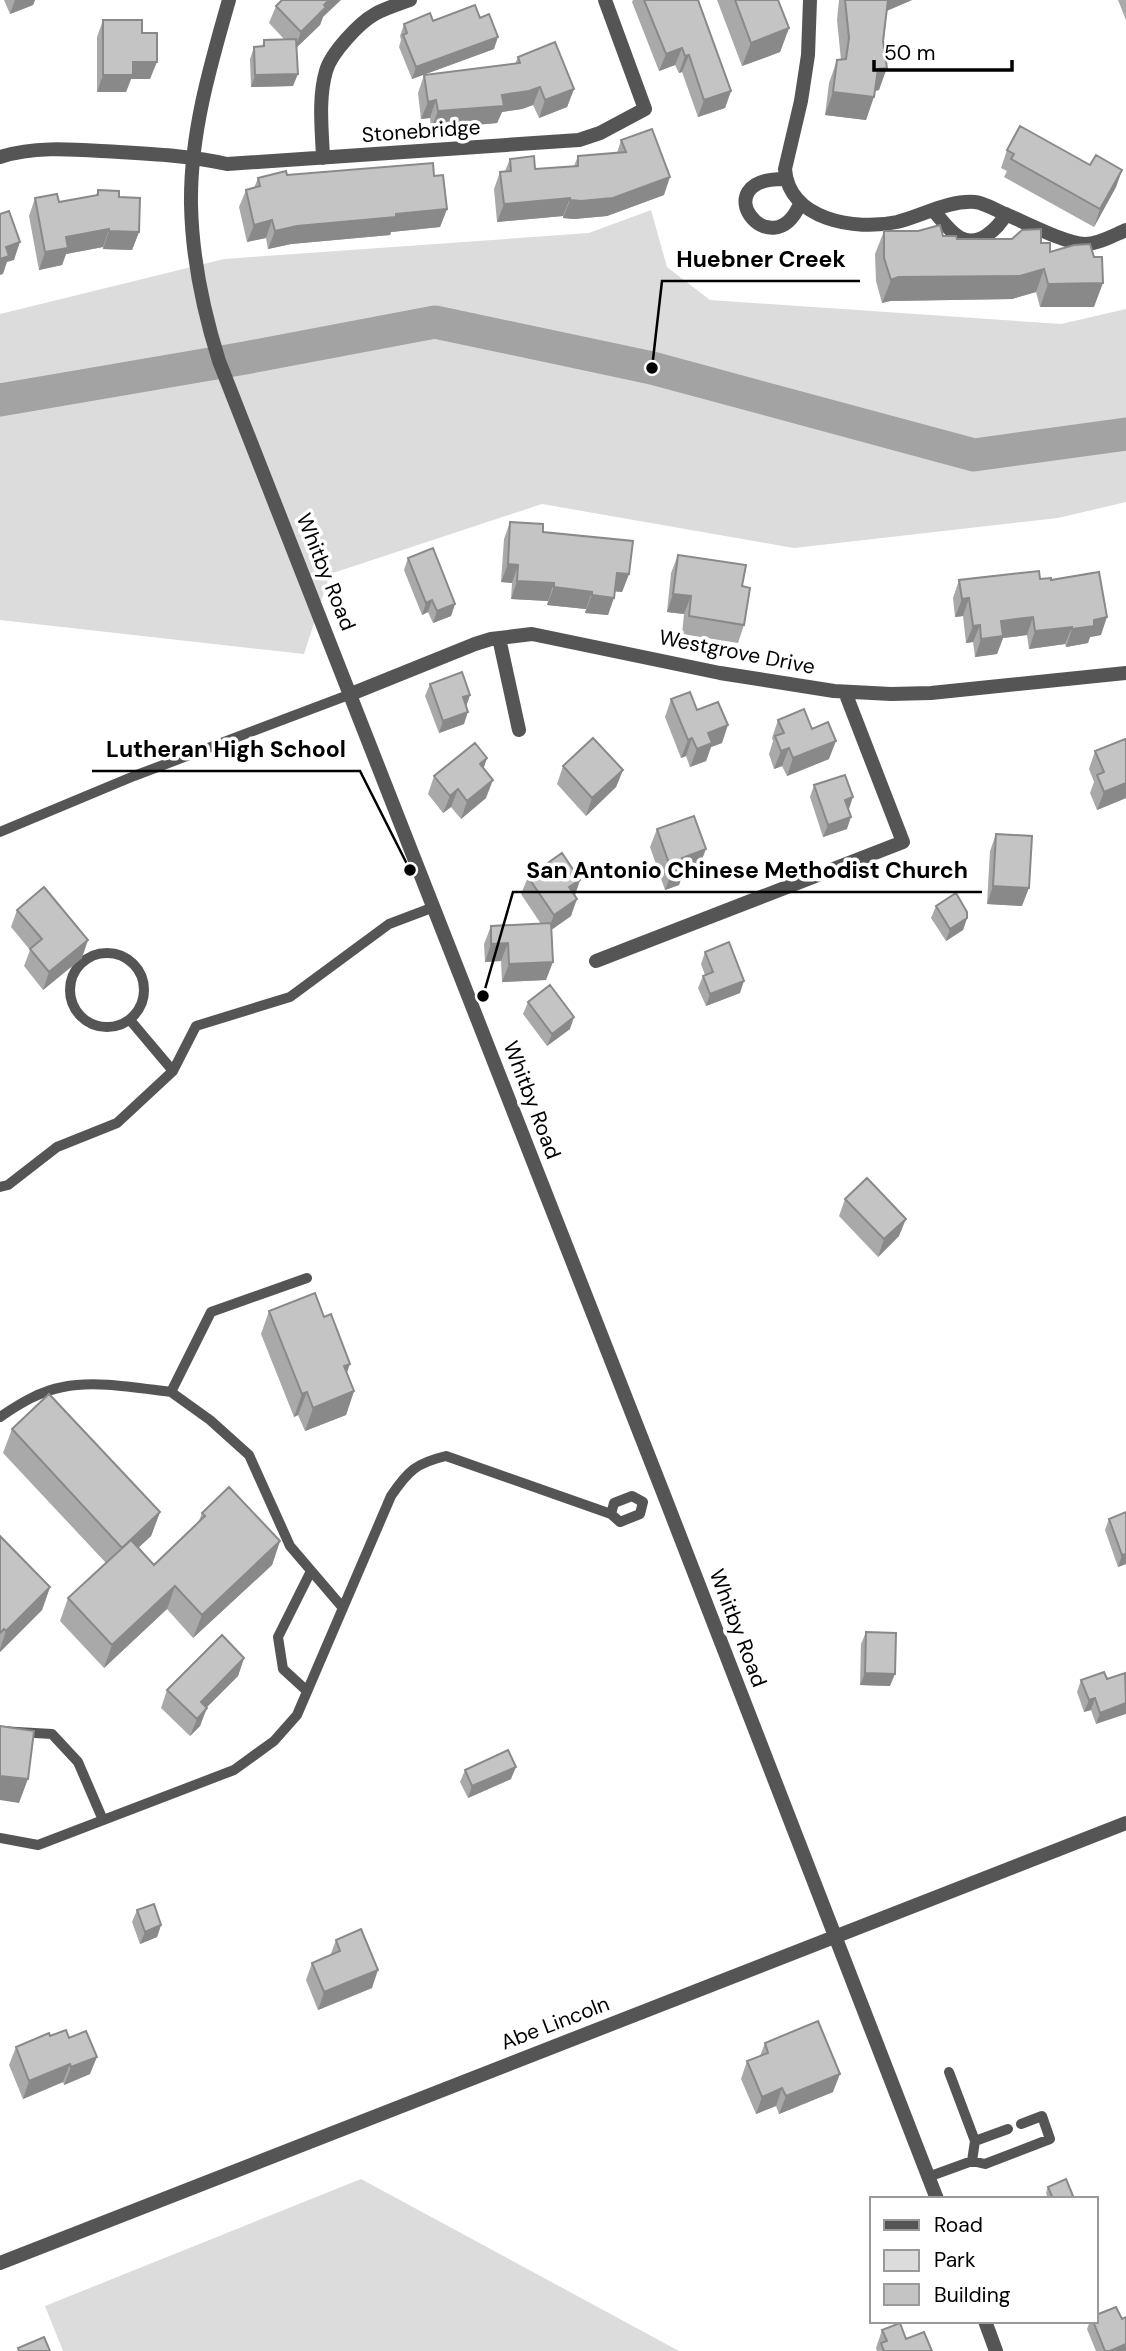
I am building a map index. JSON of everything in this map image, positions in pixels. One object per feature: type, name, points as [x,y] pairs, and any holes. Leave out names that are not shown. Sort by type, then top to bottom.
[{"type":"street","name":"Whitby Road","points":[[229,0],[207,79],[194,157],[191,203],[200,288],[219,361],[936,2197]]},
{"type":"street","points":[[323,158],[321,111],[326,69],[357,28],[374,14],[410,0]]},
{"type":"street","name":"Stonebridge","points":[[0,157],[36,150],[66,149],[194,157],[227,164],[579,140],[600,133],[645,109],[605,0]]},
{"type":"street","points":[[810,0],[808,55],[801,101],[785,169],[785,179],[800,204],[815,214],[859,224],[896,222],[933,209],[976,202],[1060,237],[1085,244],[1126,230]]},
{"type":"street","points":[[785,179],[770,179],[756,184],[748,192],[745,204],[748,213],[755,224],[765,228],[779,226],[790,220],[800,204]]},
{"type":"street","points":[[933,209],[953,233],[966,241],[977,241],[990,234],[1000,226],[1006,214]]},
{"type":"street","name":"Westgrove Drive","points":[[351,694],[475,644],[532,634],[720,673],[845,692],[931,694],[1126,673]]},
{"type":"street","points":[[499,638],[519,730]]},
{"type":"street","points":[[596,961],[903,842],[845,692]]},
{"type":"street","name":"Abe Lincoln","points":[[0,2263],[1126,1823]]},
{"type":"street","points":[[986,2323],[996,2351]]},
{"type":"lane","points":[[0,832],[134,776],[351,694]]},
{"type":"lane","points":[[0,1187],[8,1185],[57,1147],[117,1123],[173,1071],[196,1026],[290,997],[389,924],[434,907]]},
{"type":"lane","points":[[110,953],[133,963],[144,986],[143,999],[130,1020],[119,1026],[95,1026],[77,1012],[70,989],[72,978],[86,959],[97,954],[110,953]]},
{"type":"lane","points":[[130,1020],[173,1071]]},
{"type":"lane","points":[[171,1392],[211,1312],[307,1278]]},
{"type":"lane","points":[[0,1417],[22,1402],[64,1387],[116,1385],[171,1392],[210,1420],[248,1455],[290,1546],[343,1608]]},
{"type":"lane","points":[[0,1838],[38,1845],[234,1770],[274,1741],[297,1715],[391,1496],[408,1473],[424,1461],[446,1456],[611,1514],[620,1522],[640,1514],[643,1502]]},
{"type":"lane","points":[[611,1514],[614,1503],[623,1499],[632,1496],[643,1502],[664,1495]]},
{"type":"lane","points":[[307,1691],[283,1669],[278,1637],[311,1571]]},
{"type":"lane","points":[[0,1731],[52,1734],[78,1762],[103,1820]]},
{"type":"lane","points":[[949,2072],[975,2141],[972,2161]]},
{"type":"lane","points":[[928,2177],[972,2161],[985,2164],[1050,2139],[1041,2116],[1021,2124]]},
{"type":"lane","points":[[975,2141],[1008,2129]]},
{"type":"green space","points":[[651,210],[667,267],[710,300],[1061,324],[1126,309],[1126,502],[1058,518],[794,548],[542,504],[330,574],[304,654],[0,620],[0,314],[224,259],[589,233]]},
{"type":"green space","points":[[361,2179],[679,2351],[63,2351],[45,2306]]},
{"type":"building","points":[[282,0],[329,0],[324,5],[326,7],[301,32],[276,6]]},
{"type":"building","points":[[644,0],[698,0],[731,91],[704,100],[689,55],[685,56],[682,48],[666,54]]},
{"type":"building","points":[[735,0],[778,0],[789,28],[751,43]]},
{"type":"building","points":[[845,0],[888,0],[883,41],[887,68],[878,69],[874,97],[833,92],[837,60],[846,59],[849,38]]},
{"type":"building","points":[[475,5],[480,18],[489,14],[498,37],[416,67],[403,35],[407,33],[404,24],[430,13],[433,21]]},
{"type":"building","points":[[103,20],[142,20],[142,33],[157,33],[157,62],[133,62],[133,75],[103,75]]},
{"type":"building","points":[[296,39],[298,74],[255,75],[254,47],[264,46],[264,40]]},
{"type":"building","points":[[555,42],[574,89],[545,100],[540,87],[502,95],[504,106],[438,111],[436,100],[428,102],[424,75],[520,63],[518,57]]},
{"type":"building","points":[[1020,126],[1090,165],[1096,155],[1122,170],[1100,209],[1011,159],[1014,154],[1007,150]]},
{"type":"building","points":[[652,129],[670,177],[613,198],[581,201],[570,198],[504,204],[500,172],[511,171],[510,159],[534,156],[535,169],[578,166],[578,156],[626,152],[621,140]]},
{"type":"building","points":[[433,163],[434,176],[443,175],[447,209],[396,214],[396,217],[297,226],[275,231],[272,220],[254,225],[246,190],[260,186],[258,178],[286,171],[287,175]]},
{"type":"building","points":[[98,190],[119,191],[119,197],[140,198],[139,232],[109,229],[66,237],[68,248],[45,252],[35,198],[57,194],[59,202],[98,195]]},
{"type":"building","points":[[9,211],[20,242],[6,247],[9,256],[0,259],[0,214]]},
{"type":"building","points":[[940,225],[943,236],[956,236],[957,239],[1012,239],[1022,230],[1041,229],[1041,243],[1050,243],[1050,252],[1074,245],[1090,244],[1094,257],[1102,257],[1103,283],[1048,284],[1044,269],[1020,276],[898,277],[891,280],[884,258],[884,231],[918,231]]},
{"type":"building","points":[[510,522],[543,524],[543,532],[633,541],[629,574],[617,573],[614,598],[554,587],[554,583],[517,581],[518,565],[508,564]]},
{"type":"building","points":[[433,548],[455,604],[437,611],[432,600],[426,603],[408,558]]},
{"type":"building","points":[[678,555],[746,565],[742,586],[750,588],[744,625],[689,616],[691,596],[673,594]]},
{"type":"building","points":[[1039,571],[1040,579],[1051,580],[1099,572],[1107,617],[1094,620],[1094,626],[1035,631],[1033,617],[1001,621],[1003,636],[981,639],[980,625],[973,626],[969,598],[962,599],[959,580]]},
{"type":"building","points":[[462,672],[470,695],[463,697],[468,712],[443,721],[430,684]]},
{"type":"building","points":[[690,692],[697,710],[718,702],[728,725],[708,733],[712,743],[697,749],[692,738],[688,740],[671,699]]},
{"type":"building","points":[[804,709],[812,729],[828,722],[836,741],[793,758],[789,748],[781,751],[775,736],[784,733],[778,720]]},
{"type":"building","points":[[593,738],[623,770],[592,798],[563,766]]},
{"type":"building","points":[[1125,739],[1126,783],[1104,792],[1097,775],[1104,772],[1095,751]]},
{"type":"building","points":[[475,743],[487,758],[480,764],[493,780],[467,801],[458,789],[450,796],[434,776]]},
{"type":"building","points":[[845,775],[853,797],[845,800],[851,817],[828,825],[814,785]]},
{"type":"building","points":[[694,816],[706,849],[682,858],[685,867],[672,872],[657,829]]},
{"type":"building","points":[[996,834],[1032,836],[1029,888],[993,886]]},
{"type":"building","points":[[562,853],[580,880],[569,887],[577,899],[554,915],[528,877]]},
{"type":"building","points":[[44,887],[88,940],[49,972],[30,949],[42,939],[17,910]]},
{"type":"building","points":[[956,893],[967,912],[967,918],[950,929],[936,906]]},
{"type":"building","points":[[551,923],[553,962],[509,964],[508,943],[491,944],[491,926]]},
{"type":"building","points":[[729,942],[744,981],[710,994],[703,976],[713,972],[705,952]]},
{"type":"building","points":[[550,985],[574,1017],[552,1034],[528,1002]]},
{"type":"building","points":[[867,1178],[906,1219],[884,1239],[845,1199]]},
{"type":"building","points":[[315,1293],[324,1317],[331,1314],[350,1364],[344,1366],[354,1391],[313,1408],[307,1392],[302,1394],[269,1311]]},
{"type":"building","points":[[49,1394],[160,1512],[122,1548],[12,1429]]},
{"type":"building","points":[[229,1487],[280,1541],[202,1615],[175,1586],[112,1645],[68,1598],[131,1540],[154,1565],[205,1516],[202,1513]]},
{"type":"building","points":[[1126,1512],[1126,1554],[1122,1555],[1109,1519]]},
{"type":"building","points":[[0,1536],[50,1587],[6,1631],[4,1629],[0,1633]]},
{"type":"building","points":[[866,1632],[896,1633],[895,1674],[865,1673]]},
{"type":"building","points":[[222,1635],[244,1658],[201,1702],[207,1708],[197,1719],[167,1690]]},
{"type":"building","points":[[1104,1672],[1107,1679],[1125,1673],[1126,1703],[1100,1713],[1095,1698],[1089,1700],[1081,1680]]},
{"type":"building","points":[[0,1726],[34,1731],[28,1779],[0,1776]]},
{"type":"building","points":[[508,1750],[516,1767],[472,1786],[465,1770]]},
{"type":"building","points":[[154,1904],[161,1925],[145,1932],[137,1910]]},
{"type":"building","points":[[361,1929],[378,1970],[324,1992],[312,1963],[340,1951],[336,1940]]},
{"type":"building","points":[[818,2021],[840,2074],[786,2096],[782,2088],[762,2097],[747,2061],[768,2053],[765,2043]]},
{"type":"building","points":[[66,2030],[69,2038],[86,2031],[97,2057],[71,2067],[70,2064],[29,2081],[16,2047],[49,2033],[50,2036]]},
{"type":"building","points":[[1066,2179],[1073,2196],[1052,2197],[1048,2187]]},
{"type":"building","points":[[1116,2307],[1122,2319],[1126,2317],[1126,2344],[1105,2351],[1094,2323],[1098,2323],[1098,2314]]},
{"type":"building","points":[[900,2323],[906,2339],[924,2332],[932,2351],[884,2351],[881,2343],[887,2341],[882,2330]]},
{"type":"building","points":[[44,2337],[50,2351],[19,2351],[18,2348]]},
{"type":"waterway","points":[[0,400],[435,322],[652,368],[974,455],[1126,434]]},
{"type":"place","name":"Huebner Creek","points":[[652,368]]},
{"type":"place","name":"Lutheran High School","points":[[410,870]]},
{"type":"place","name":"San Antonio Chinese Methodist Church","points":[[483,996]]}]
